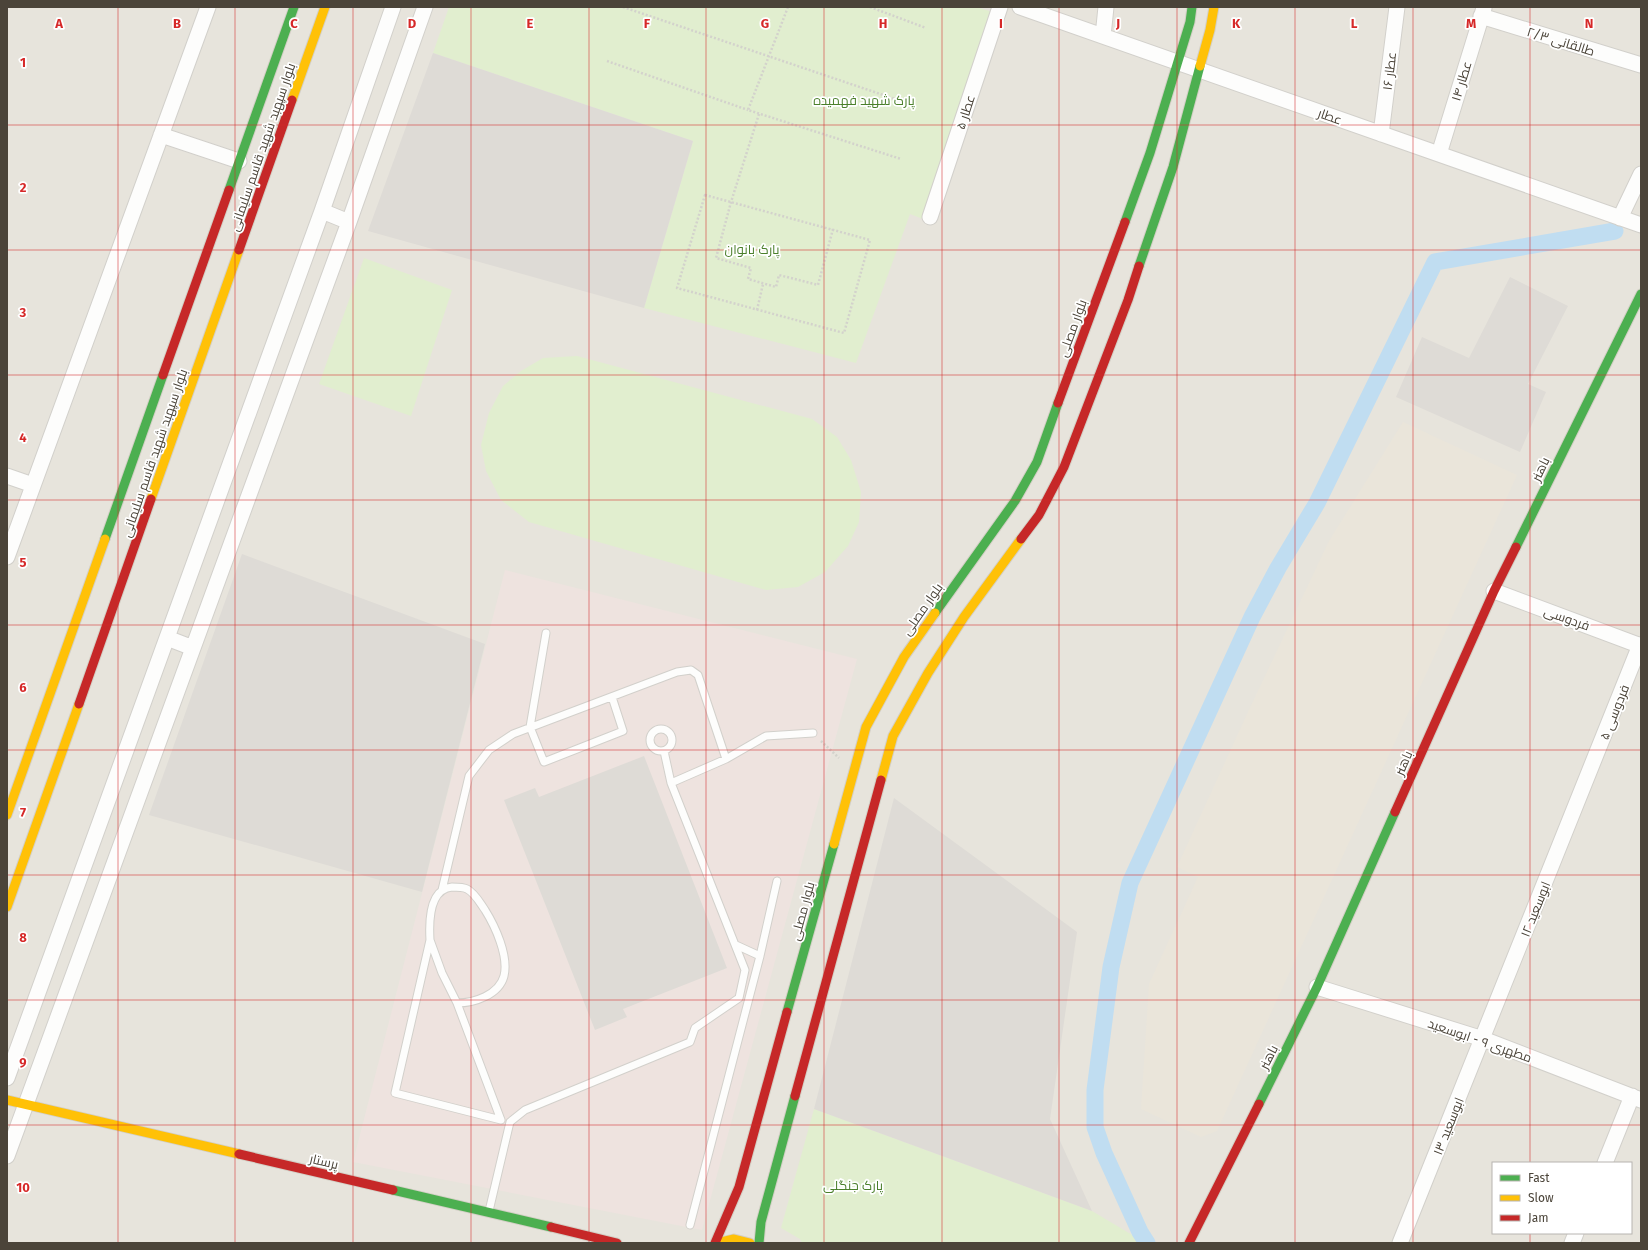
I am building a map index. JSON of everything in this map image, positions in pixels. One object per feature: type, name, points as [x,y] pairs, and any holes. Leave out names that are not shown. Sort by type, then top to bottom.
[{"type":"main road","name":"بلوار سپهبد شهید قاسم سلیمانی","points":[[7,815],[294,7]]},
{"type":"main road","name":"بلوار سپهبد شهید قاسم سلیمانی","points":[[7,907],[325,7]]},
{"type":"main road","name":"بلوار مصلی","points":[[716,1243],[739,1187],[866,727],[904,657],[1016,501],[1037,462],[1150,152],[1190,22],[1192,7]]},
{"type":"main road","points":[[759,1243],[761,1222],[768,1195],[893,736],[928,673],[964,617],[1039,515],[1064,467],[1128,300],[1166,189],[1210,30],[1214,7]]},
{"type":"main road","name":"باهنر","points":[[1189,1243],[1317,987],[1494,591],[1641,294]]},
{"type":"main road","name":"پرستار","points":[[7,1100],[617,1243]]},
{"type":"main road","points":[[739,1187],[742,1201]]},
{"type":"main road","points":[[755,1210],[760,1208],[768,1195]]},
{"type":"main road","points":[[716,1243],[726,1239],[738,1239],[750,1243]]},
{"type":"street","points":[[7,557],[208,7]]},
{"type":"street","points":[[7,1078],[322,212],[393,7]]},
{"type":"street","points":[[7,1156],[349,222],[425,7]]},
{"type":"street","name":"عطار ۵","points":[[930,217],[1000,7]]},
{"type":"street","name":"عطار","points":[[1020,7],[1049,12],[1102,36],[1199,71],[1641,225]]},
{"type":"street","points":[[1102,36],[1106,7]]},
{"type":"street","name":"عطار ۱۶","points":[[1381,134],[1397,7]]},
{"type":"street","name":"طالقانی ۲/۳","points":[[1483,12],[1641,65]]},
{"type":"street","name":"عطار ۱۴","points":[[1439,154],[1483,12]]},
{"type":"street","points":[[161,135],[239,161]]},
{"type":"street","points":[[1620,218],[1641,174]]},
{"type":"street","points":[[322,212],[349,222]]},
{"type":"street","points":[[7,476],[33,485]]},
{"type":"street","name":"فردوسی","points":[[1494,591],[1641,646]]},
{"type":"street","points":[[167,638],[193,648]]},
{"type":"street","name":"فردوسی ۵","points":[[1588,778],[1641,646]]},
{"type":"street","name":"ابوسعید ۱۲","points":[[1483,1039],[1588,778]]},
{"type":"street","name":"مطهری ۹ - ابوسعید","points":[[1317,987],[1483,1039],[1636,1098]]},
{"type":"street","name":"ابوسعید ۱۳","points":[[1400,1243],[1483,1039]]},
{"type":"street","points":[[1605,1162],[1636,1098]]},
{"type":"lane","points":[[546,633],[530,728],[544,762],[623,730],[612,697]]},
{"type":"lane","points":[[430,940],[442,973],[457,1003],[501,1120],[395,1093],[430,940],[432,910],[437,896],[442,890],[469,776],[489,750],[513,734],[677,672],[690,670],[698,675],[726,759]]},
{"type":"lane","points":[[672,783],[726,759],[766,736],[812,733]]},
{"type":"lane","points":[[489,1213],[510,1122],[525,1110],[690,1042],[695,1028],[739,998],[745,970],[672,783],[664,751]]},
{"type":"lane","points":[[690,1225],[760,956],[777,881]]},
{"type":"lane","points":[[442,890],[450,887],[459,887],[468,889],[476,897],[495,929],[503,954],[504,977],[494,992],[467,1003],[457,1003]]},
{"type":"lane","points":[[736,945],[760,956]]},
{"type":"path","points":[[623,7],[904,102]]},
{"type":"path","points":[[748,110],[770,57],[788,7]]},
{"type":"path","points":[[870,7],[926,28]]},
{"type":"path","points":[[607,61],[759,114],[901,159]]},
{"type":"path","points":[[759,114],[731,202],[716,258],[751,268],[748,279],[764,284],[776,287],[779,275],[818,286],[833,229]]},
{"type":"path","points":[[705,195],[731,202],[870,240],[844,333],[677,288],[705,195]]},
{"type":"path","points":[[757,310],[764,284]]},
{"type":"path","points":[[812,733],[854,772]]},
{"type":"shaded area","points":[[7,7],[1641,7],[1641,1243],[7,1243]]},
{"type":"shaded area","points":[[1403,422],[1517,475],[1217,1131],[1201,1137],[1141,1109],[1149,984],[1198,877],[1177,867],[1329,541]]},
{"type":"shaded area","points":[[505,570],[857,659],[702,1230],[353,1162]]},
{"type":"green space","name":"پارک شهید فهمیده","points":[[449,7],[977,7],[992,12],[923,219],[910,214],[856,363],[644,308],[693,141],[433,53]]},
{"type":"green space","points":[[364,258],[452,290],[411,416],[319,384]]},
{"type":"green space","points":[[577,356],[812,419],[837,437],[851,460],[861,492],[859,522],[848,546],[825,572],[798,587],[766,590],[529,522],[501,500],[486,471],[481,445],[489,413],[503,386],[521,371],[543,358]]},
{"type":"green space","name":"پارک جنگلی","points":[[814,1109],[1092,1211],[1134,1236],[1139,1243],[802,1243],[800,1239],[781,1228]]},
{"type":"building","points":[[433,53],[693,141],[644,308],[368,231]]},
{"type":"building","points":[[1510,277],[1568,306],[1528,384],[1546,392],[1520,452],[1396,397],[1422,337],[1469,358]]},
{"type":"building","points":[[242,554],[485,644],[422,892],[149,815]]},
{"type":"building","points":[[644,756],[727,968],[623,1009],[627,1017],[595,1030],[504,800],[535,788],[539,797]]},
{"type":"building","points":[[894,798],[1077,932],[1050,1119],[1092,1211],[814,1109]]},
{"type":"waterway","points":[[1147,1243],[1140,1232],[1104,1153],[1095,1127],[1095,1090],[1111,967],[1130,883],[1252,617],[1278,568],[1317,503],[1435,262],[1615,231]]},
{"type":"traffic: fast","points":[[229,190],[294,7]]},
{"type":"traffic: fast","points":[[1125,222],[1150,153],[1190,22],[1192,7]]},
{"type":"traffic: fast","points":[[1139,266],[1173,167],[1200,66]]},
{"type":"traffic: fast","points":[[1516,547],[1641,294]]},
{"type":"traffic: fast","points":[[105,539],[163,375]]},
{"type":"traffic: fast","points":[[935,613],[1015,501],[1037,462],[1058,403]]},
{"type":"traffic: fast","points":[[1259,1104],[1317,987],[1395,812]]},
{"type":"traffic: fast","points":[[787,1012],[834,844]]},
{"type":"traffic: fast","points":[[759,1243],[761,1222],[795,1096]]},
{"type":"traffic: fast","points":[[393,1190],[551,1227]]},
{"type":"traffic: slow","points":[[292,100],[325,7]]},
{"type":"traffic: slow","points":[[1200,66],[1210,30],[1214,7]]},
{"type":"traffic: slow","points":[[151,499],[239,250]]},
{"type":"traffic: slow","points":[[7,815],[105,539]]},
{"type":"traffic: slow","points":[[881,780],[893,736],[928,673],[964,617],[1021,539]]},
{"type":"traffic: slow","points":[[834,844],[866,727],[904,657],[935,613]]},
{"type":"traffic: slow","points":[[7,907],[79,704]]},
{"type":"traffic: slow","points":[[7,1100],[239,1154]]},
{"type":"traffic: slow","points":[[717,1243],[734,1239],[750,1243]]},
{"type":"traffic: jam","points":[[239,250],[292,100]]},
{"type":"traffic: jam","points":[[163,375],[229,190]]},
{"type":"traffic: jam","points":[[1058,403],[1125,222]]},
{"type":"traffic: jam","points":[[1021,539],[1039,515],[1064,467],[1128,300],[1139,266]]},
{"type":"traffic: jam","points":[[79,704],[151,499]]},
{"type":"traffic: jam","points":[[1395,812],[1494,591],[1516,547]]},
{"type":"traffic: jam","points":[[795,1096],[881,780]]},
{"type":"traffic: jam","points":[[715,1243],[739,1187],[787,1012]]},
{"type":"traffic: jam","points":[[1189,1243],[1259,1104]]},
{"type":"traffic: jam","points":[[239,1154],[393,1190]]},
{"type":"traffic: jam","points":[[551,1227],[617,1243]]},
{"type":"park label","name":"پارک بانوان","points":[[752,249]]}]
